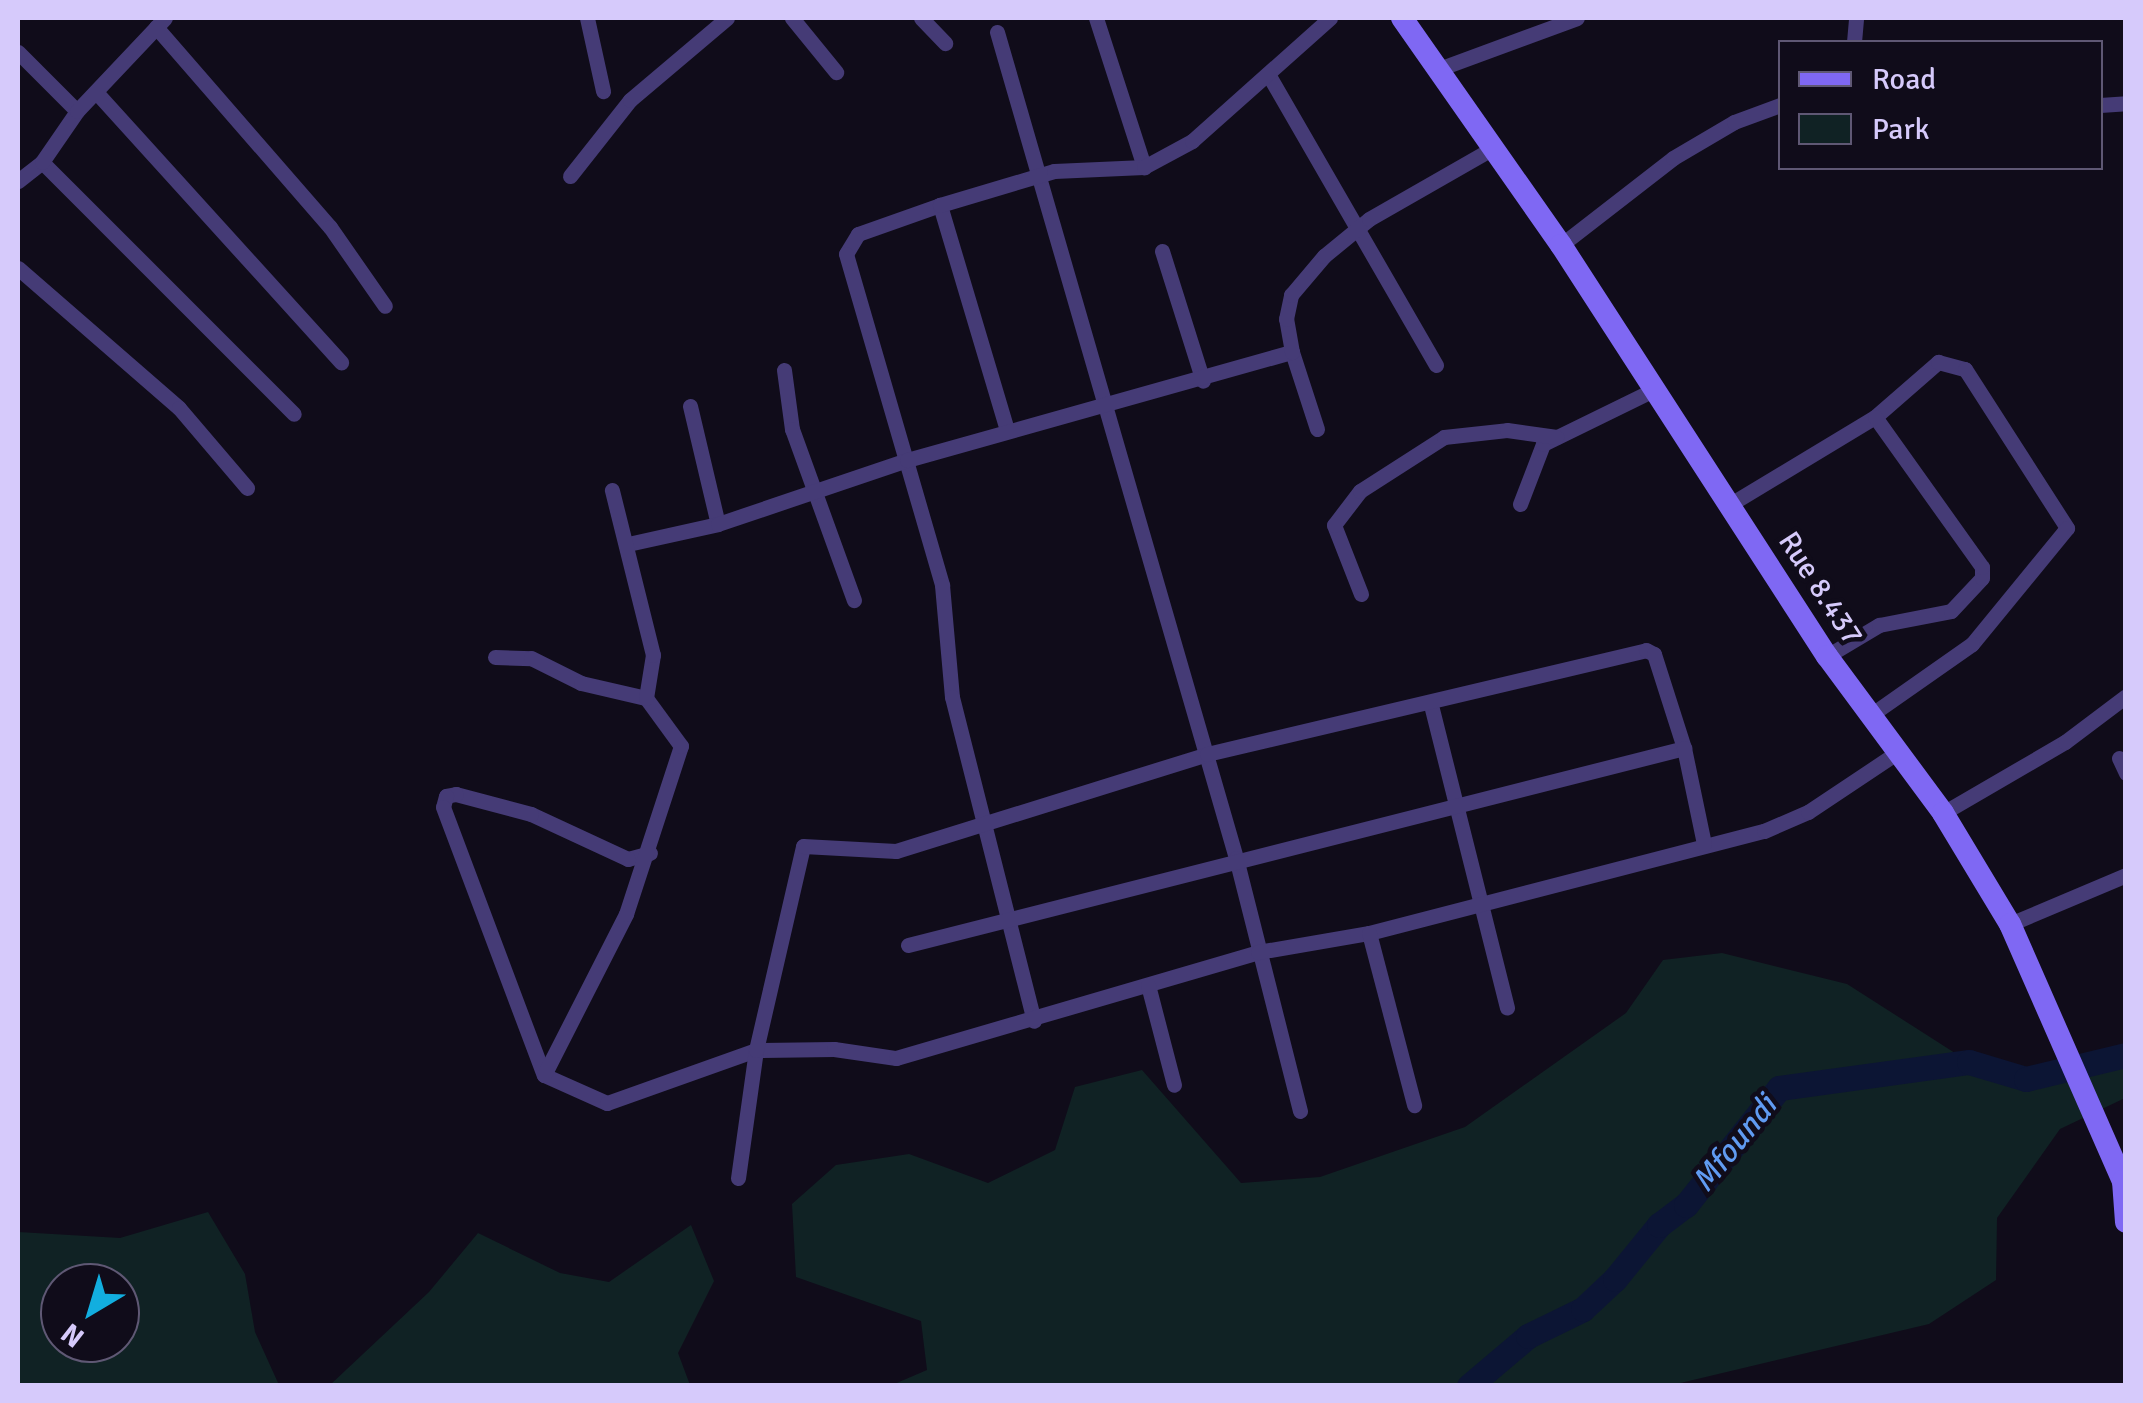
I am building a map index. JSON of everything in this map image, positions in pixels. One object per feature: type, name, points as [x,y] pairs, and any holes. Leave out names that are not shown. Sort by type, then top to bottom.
[{"type":"main road","name":"Rue 8.437","points":[[1402,18],[1561,245],[1651,391],[1827,656],[1943,813],[2010,924],[2123,1182],[2126,1222]]},
{"type":"street","points":[[587,18],[602,90]]},
{"type":"street","points":[[570,176],[630,100],[727,18]]},
{"type":"street","points":[[792,18],[836,72]]},
{"type":"street","points":[[921,18],[945,43]]},
{"type":"street","points":[[1096,18],[1144,167]]},
{"type":"street","points":[[1034,1021],[949,684],[948,612],[846,254],[858,234],[1036,174],[1144,167],[1192,141],[1330,18]]},
{"type":"street","points":[[1436,70],[1576,18]]},
{"type":"street","points":[[18,180],[42,162],[77,111],[161,22],[330,227],[385,306]]},
{"type":"street","points":[[997,32],[1207,754],[1300,1111]]},
{"type":"street","points":[[18,52],[77,111]]},
{"type":"street","points":[[1268,74],[1436,365]]},
{"type":"street","points":[[96,92],[341,362]]},
{"type":"street","points":[[1561,245],[1673,158],[1734,122],[1778,107]]},
{"type":"street","points":[[1318,429],[1292,352],[1286,319],[1298,282],[1358,227],[1491,150]]},
{"type":"street","points":[[42,162],[294,414]]},
{"type":"street","points":[[940,205],[1007,430]]},
{"type":"street","points":[[1162,251],[1203,381]]},
{"type":"street","points":[[18,268],[180,408],[247,488]]},
{"type":"street","points":[[628,544],[718,524],[1007,430],[1203,381],[1292,352]]},
{"type":"street","points":[[1729,505],[1874,416],[1932,365],[1954,362],[1966,369],[2067,528],[1980,635],[1929,679],[1869,716]]},
{"type":"street","points":[[784,370],[792,428],[854,600]]},
{"type":"street","points":[[1520,504],[1533,459],[1557,437],[1651,391]]},
{"type":"street","points":[[690,406],[718,524]]},
{"type":"street","points":[[1827,656],[1879,625],[1951,611],[1982,578],[1982,567],[1874,416]]},
{"type":"street","points":[[1361,594],[1334,526],[1360,491],[1444,437],[1507,430],[1557,437]]},
{"type":"street","points":[[612,490],[653,655],[646,698]]},
{"type":"street","points":[[738,1178],[756,1050],[798,849],[896,851],[1207,754],[1431,705],[1646,650],[1654,654],[1684,748],[1704,844]]},
{"type":"street","points":[[495,657],[532,658],[581,683],[646,698],[681,746],[650,853],[608,955],[544,1075]]},
{"type":"street","points":[[1943,813],[2065,742],[2126,696]]},
{"type":"street","points":[[1431,705],[1485,905],[1507,1008]]},
{"type":"street","points":[[908,945],[1007,924],[1236,858],[1684,748]]},
{"type":"street","points":[[650,853],[628,859],[531,814],[446,796],[443,807],[472,896],[544,1075],[607,1103],[756,1050],[834,1049],[896,1058],[1034,1021],[1258,952],[1370,933],[1786,824],[1898,752]]},
{"type":"street","points":[[2010,924],[2126,875]]},
{"type":"street","points":[[1370,933],[1414,1105]]},
{"type":"street","points":[[1148,985],[1174,1085]]},
{"type":"green space","points":[[1722,953],[1847,984],[1969,1062],[2026,1079],[2125,1055],[2125,1098],[2060,1129],[1997,1218],[1996,1280],[1929,1324],[1672,1385],[892,1385],[927,1370],[921,1321],[796,1277],[792,1204],[836,1165],[909,1154],[988,1183],[1055,1150],[1075,1087],[1142,1070],[1241,1183],[1320,1177],[1465,1127],[1626,1013],[1663,960]]},
{"type":"green space","points":[[208,1212],[245,1274],[255,1332],[279,1385],[18,1385],[18,1232],[120,1238]]},
{"type":"green space","points":[[691,1225],[714,1281],[678,1353],[690,1385],[330,1385],[429,1292],[478,1233],[560,1273],[609,1282]]},
{"type":"waterway","name":"Mfoundi","points":[[1469,1386],[1528,1336],[1583,1309],[1615,1279],[1659,1225],[1686,1205],[1779,1088],[1969,1062],[2026,1079],[2126,1055]]}]
